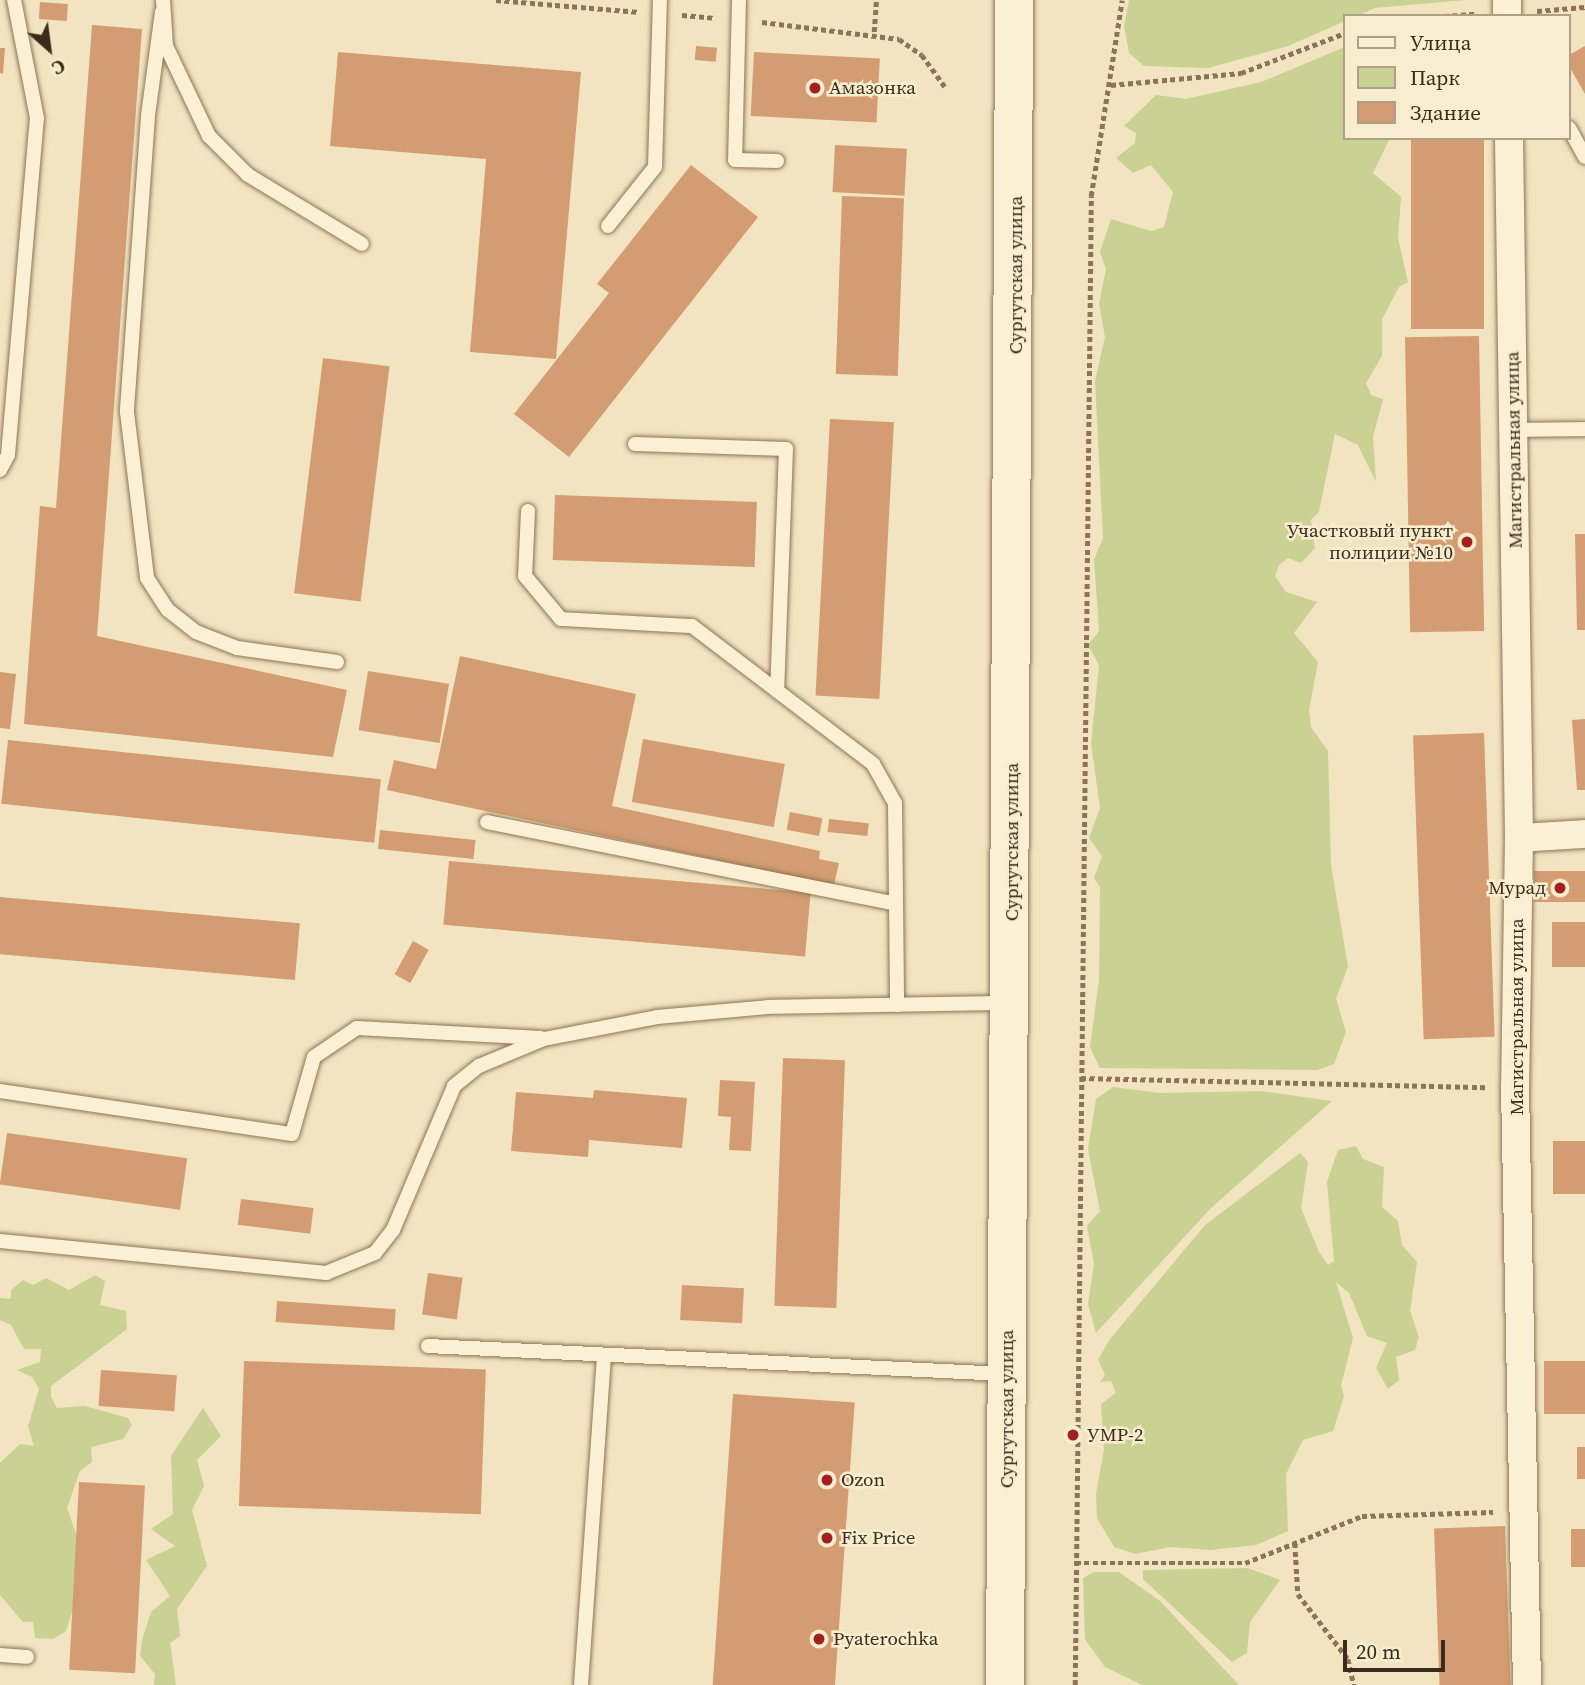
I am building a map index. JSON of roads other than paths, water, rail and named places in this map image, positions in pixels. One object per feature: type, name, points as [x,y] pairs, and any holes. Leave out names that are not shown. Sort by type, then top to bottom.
[{"type":"main road","name":"Сургутская улица","points":[[1005,1685],[1011,1003],[1014,0]]},
{"type":"street","name":"Магистральная улица","points":[[1509,140],[1518,838],[1515,1088],[1527,1685]]},
{"type":"street","points":[[1518,838],[1585,834]]},
{"type":"lane","points":[[0,470],[8,455],[37,118],[14,0]]},
{"type":"lane","points":[[608,226],[655,167],[660,0]]},
{"type":"lane","points":[[739,0],[735,160],[777,161]]},
{"type":"lane","points":[[163,6],[183,90],[209,136],[248,175],[362,244]]},
{"type":"lane","points":[[163,6],[148,116],[127,412],[147,578],[168,610],[196,632],[237,648],[337,662]]},
{"type":"lane","points":[[1571,132],[1585,157]]},
{"type":"lane","points":[[1514,430],[1585,429]]},
{"type":"lane","points":[[635,444],[786,449],[777,691]]},
{"type":"lane","points":[[527,511],[525,576],[561,619],[692,626],[873,764],[890,793],[896,904],[897,1004]]},
{"type":"lane","points":[[487,822],[896,904]]},
{"type":"lane","points":[[0,1241],[327,1273],[353,1267],[393,1230],[454,1086],[479,1066],[544,1039],[671,1016],[897,1004],[1011,1003]]},
{"type":"lane","points":[[0,1091],[292,1134],[314,1057],[357,1028],[544,1039]]},
{"type":"lane","points":[[428,1346],[604,1357],[1007,1374]]},
{"type":"lane","points":[[581,1685],[604,1357]]},
{"type":"lane","points":[[0,1655],[27,1657]]},
{"type":"place","name":"Амазонка","points":[[815,88]]},
{"type":"place","name":"Участковый пункт полиции №10","points":[[1467,542]]},
{"type":"place","name":"Мурад","points":[[1560,888]]},
{"type":"place","name":"УМР-2","points":[[1073,1435]]},
{"type":"place","name":"Ozon","points":[[827,1480]]},
{"type":"place","name":"Fix Price","points":[[827,1538]]},
{"type":"place","name":"Pyaterochka","points":[[819,1639]]}]
